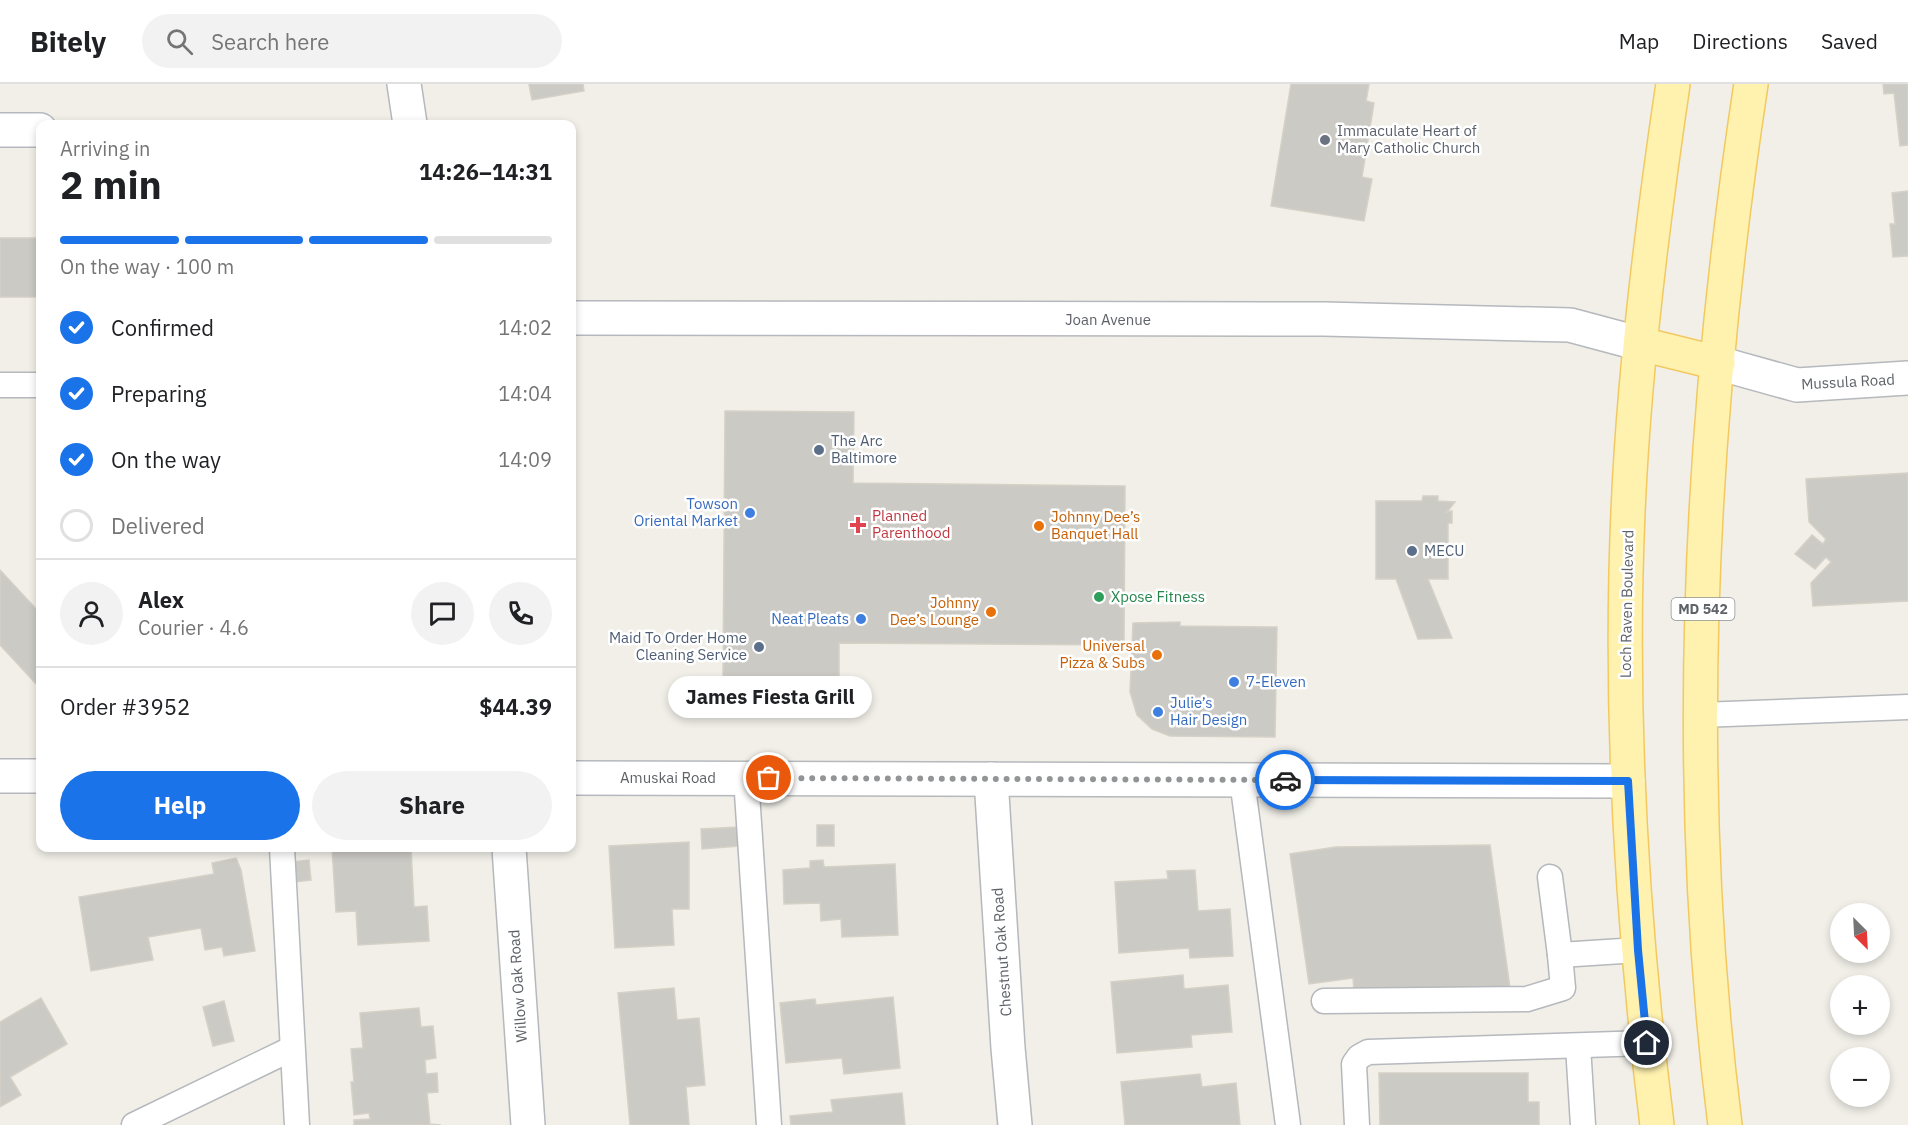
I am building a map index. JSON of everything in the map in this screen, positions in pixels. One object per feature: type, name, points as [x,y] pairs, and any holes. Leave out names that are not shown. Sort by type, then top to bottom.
[{"type":"main road","name":"Loch Raven Boulevard","points":[[1657,1125],[1638,950],[1628,781],[1626,666],[1628,512],[1641,344],[1673,84]]},
{"type":"main road","name":"MD 542","points":[[1725,1125],[1706,931],[1701,844],[1702,623],[1718,363],[1751,84]]},
{"type":"main road","points":[[1641,344],[1718,363]]},
{"type":"street","points":[[404,84],[409,120]]},
{"type":"street","points":[[0,130],[36,130]]},
{"type":"street","name":"Joan Avenue","points":[[576,318],[1324,320],[1569,325],[1641,344]]},
{"type":"street","name":"Mussula Road","points":[[1718,363],[1797,385],[1908,378]]},
{"type":"street","points":[[0,776],[36,776]]},
{"type":"street","name":"Amuskai Road","points":[[576,777],[1628,781]]},
{"type":"street","name":"Chestnut Oak Road","points":[[991,779],[1015,1125]]},
{"type":"street","name":"Willow Oak Road","points":[[509,852],[528,1125]]},
{"type":"lane","points":[[0,384],[36,385]]},
{"type":"lane","points":[[1700,715],[1908,707]]},
{"type":"lane","points":[[746,778],[769,1125]]},
{"type":"lane","points":[[1242,780],[1288,1125]]},
{"type":"lane","points":[[282,852],[291,1049],[297,1125]]},
{"type":"lane","points":[[1324,1001],[1527,999],[1563,988],[1550,878]]},
{"type":"lane","points":[[1560,955],[1638,950]]},
{"type":"lane","points":[[1357,1125],[1354,1064],[1359,1057],[1368,1052],[1647,1043]]},
{"type":"lane","points":[[1578,1046],[1583,1125]]},
{"type":"lane","points":[[134,1125],[291,1049]]},
{"type":"building","points":[[529,84],[583,84],[584,91],[532,100]]},
{"type":"building","name":"Immaculate Heart of Mary Catholic Church","points":[[1291,84],[1369,84],[1366,101],[1374,103],[1362,177],[1372,179],[1364,221],[1271,206]]},
{"type":"building","points":[[1883,84],[1908,84],[1908,145],[1900,146],[1894,93],[1884,94]]},
{"type":"building","points":[[1908,191],[1908,256],[1893,257],[1890,224],[1895,224],[1892,193]]},
{"type":"building","points":[[0,238],[36,238],[36,297],[0,297]]},
{"type":"building","points":[[725,411],[854,412],[853,483],[1125,486],[1124,645],[839,643],[839,680],[817,680],[816,695],[790,695],[791,681],[723,680]]},
{"type":"building","points":[[1908,473],[1908,601],[1813,606],[1811,583],[1831,562],[1826,557],[1815,569],[1795,554],[1812,535],[1823,544],[1826,539],[1809,522],[1806,479]]},
{"type":"building","name":"MECU","points":[[1423,496],[1438,496],[1438,501],[1455,502],[1447,512],[1452,511],[1452,523],[1448,523],[1448,579],[1428,579],[1452,638],[1418,639],[1396,579],[1376,579],[1376,501],[1422,501]]},
{"type":"building","points":[[0,570],[36,609],[36,684],[0,645]]},
{"type":"building","points":[[1180,622],[1180,626],[1277,627],[1275,737],[1170,736],[1152,729],[1137,715],[1130,692],[1133,623]]},
{"type":"building","points":[[817,825],[834,825],[834,846],[817,846]]},
{"type":"building","points":[[738,827],[739,846],[702,849],[701,829]]},
{"type":"building","points":[[689,842],[689,909],[672,909],[674,945],[615,948],[609,846]]},
{"type":"building","points":[[1490,845],[1510,988],[1354,990],[1353,978],[1309,984],[1290,854],[1336,847]]},
{"type":"building","points":[[332,852],[411,852],[414,907],[427,906],[429,941],[358,945],[356,911],[336,912]]},
{"type":"building","points":[[236,858],[241,870],[255,951],[224,956],[222,947],[205,950],[201,928],[148,937],[153,960],[91,971],[79,897],[214,874],[212,863]]},
{"type":"building","points":[[309,860],[311,880],[294,882],[292,862]]},
{"type":"building","points":[[823,860],[824,867],[895,864],[898,935],[842,937],[841,919],[821,921],[820,903],[784,904],[783,870],[810,868],[810,861]]},
{"type":"building","points":[[1195,870],[1198,911],[1230,909],[1233,956],[1190,958],[1189,948],[1119,953],[1115,882],[1168,879],[1167,871]]},
{"type":"building","points":[[1183,975],[1184,989],[1228,985],[1232,1032],[1191,1035],[1192,1047],[1117,1053],[1111,982]]},
{"type":"building","points":[[674,988],[677,1020],[699,1018],[705,1085],[686,1087],[689,1125],[630,1125],[618,993]]},
{"type":"building","points":[[893,997],[900,1068],[844,1074],[842,1058],[786,1063],[780,1003],[815,999],[816,1005]]},
{"type":"building","points":[[41,998],[67,1044],[10,1077],[21,1095],[0,1107],[0,1022]]},
{"type":"building","points":[[224,1001],[234,1041],[213,1046],[203,1007]]},
{"type":"building","points":[[419,1008],[421,1027],[433,1026],[436,1058],[425,1060],[426,1074],[437,1073],[438,1092],[427,1093],[430,1124],[441,1125],[354,1125],[354,1120],[370,1119],[369,1113],[354,1115],[351,1049],[363,1048],[360,1013]]},
{"type":"building","points":[[1379,1073],[1528,1073],[1528,1102],[1539,1102],[1539,1125],[1380,1125]]},
{"type":"building","points":[[1200,1074],[1202,1087],[1236,1083],[1240,1125],[1125,1125],[1121,1082]]},
{"type":"building","points":[[902,1093],[905,1125],[791,1125],[790,1116],[833,1112],[831,1100]]},
{"type":"way so far","points":[[769,778],[1285,780]]},
{"type":"place","name":"Immaculate Heart of Mary Catholic Church","points":[[1325,140]]},
{"type":"place","name":"The Arc Baltimore","points":[[819,450]]},
{"type":"place","name":"Towson Oriental Market","points":[[750,513]]},
{"type":"place","name":"Planned Parenthood","points":[[858,525]]},
{"type":"place","name":"Johnny Dee’s Banquet Hall","points":[[1039,526]]},
{"type":"place","name":"MECU","points":[[1412,551]]},
{"type":"place","name":"Xpose Fitness","points":[[1099,597]]},
{"type":"place","name":"Johnny Dee’s Lounge","points":[[991,612]]},
{"type":"place","name":"Neat Pleats","points":[[861,619]]},
{"type":"place","name":"Maid To Order Home Cleaning Service","points":[[759,647]]},
{"type":"place","name":"Universal Pizza & Subs","points":[[1157,655]]},
{"type":"place","name":"7-Eleven","points":[[1234,682]]},
{"type":"place","name":"Julie’s Hair Design","points":[[1158,712]]},
{"type":"place","name":"James Fiesta Grill","points":[[769,778]]},
{"type":"route","points":[[1285,780],[1628,781],[1638,950],[1647,1043]]}]
